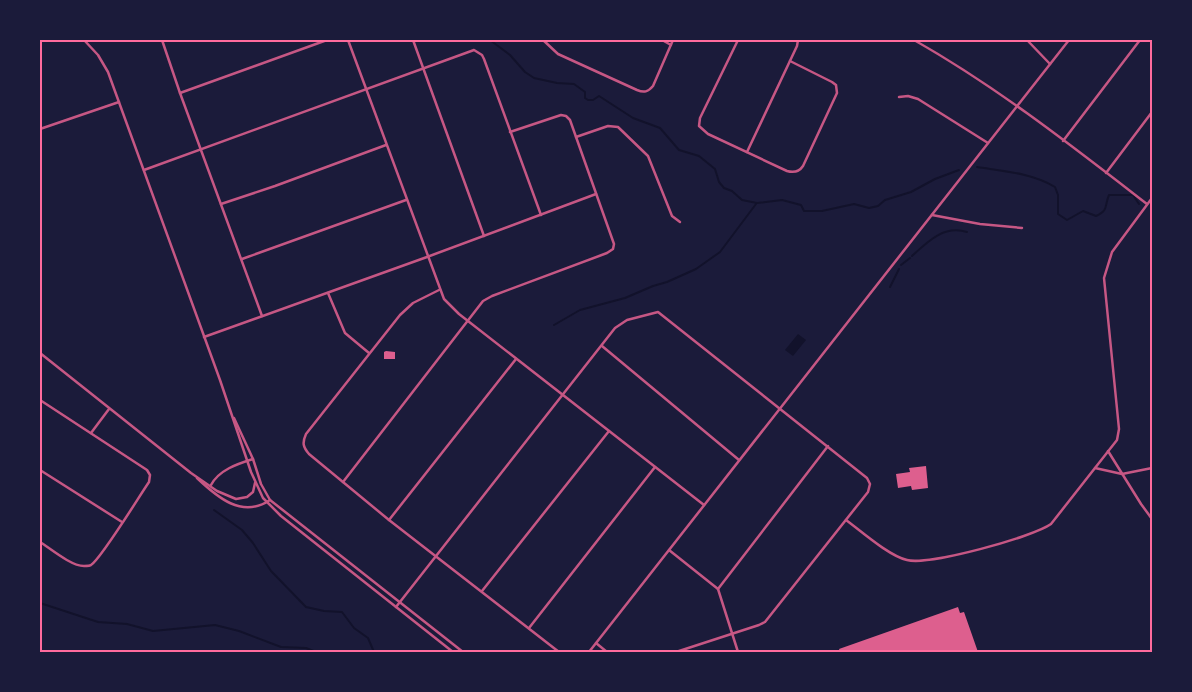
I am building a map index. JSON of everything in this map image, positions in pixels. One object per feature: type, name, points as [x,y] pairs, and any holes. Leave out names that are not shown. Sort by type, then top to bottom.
[{"type":"street","points":[[84,40],[98,55],[108,72],[229,405],[255,483],[266,503],[453,652]]},
{"type":"street","points":[[162,40],[262,316]]},
{"type":"street","points":[[180,93],[327,40]]},
{"type":"street","points":[[348,40],[427,257],[440,290],[448,304],[704,505]]},
{"type":"street","points":[[413,40],[484,236]]},
{"type":"street","points":[[543,40],[558,54],[645,92],[650,90],[674,40]]},
{"type":"street","points":[[662,40],[671,45]]},
{"type":"street","points":[[738,40],[699,123],[704,132],[790,172],[797,171],[803,166],[836,96],[837,90],[832,82],[790,62]]},
{"type":"street","points":[[746,152],[798,46],[798,40]]},
{"type":"street","points":[[914,40],[945,57],[1018,106],[1147,204]]},
{"type":"street","points":[[1027,40],[1050,64]]},
{"type":"street","points":[[589,652],[1069,40]]},
{"type":"street","points":[[1063,141],[1140,40]]},
{"type":"street","points":[[144,170],[470,50],[478,52],[484,59],[541,215]]},
{"type":"street","points":[[899,97],[908,96],[918,99],[988,143]]},
{"type":"street","points":[[40,129],[119,102]]},
{"type":"street","points":[[1106,173],[1152,112]]},
{"type":"street","points":[[344,482],[481,304],[488,298],[611,251],[614,244],[570,120],[566,116],[561,115],[510,132]]},
{"type":"street","points":[[576,137],[608,126],[618,128],[648,156],[672,216],[680,222]]},
{"type":"street","points":[[221,204],[386,145]]},
{"type":"street","points":[[204,337],[596,194]]},
{"type":"street","points":[[846,519],[888,551],[908,561],[961,554],[1037,532],[1054,520],[1117,440],[1119,429],[1104,278],[1112,252],[1152,198]]},
{"type":"street","points":[[242,259],[406,200]]},
{"type":"street","points":[[931,215],[980,224],[1022,228]]},
{"type":"street","points":[[440,290],[407,307],[306,434],[303,441],[304,448],[389,520],[559,652]]},
{"type":"street","points":[[328,292],[345,333],[369,353]]},
{"type":"street","points":[[396,607],[435,555],[616,328],[622,322],[658,312],[828,446],[867,478],[870,484],[868,492],[768,619],[759,625],[677,652]]},
{"type":"street","points":[[602,346],[739,460]]},
{"type":"street","points":[[40,353],[210,488],[221,499],[234,505],[255,506],[270,500]]},
{"type":"street","points":[[389,520],[516,358]]},
{"type":"street","points":[[40,400],[147,470],[150,475],[148,482],[122,522],[90,566],[75,564],[40,542]]},
{"type":"street","points":[[229,405],[253,459],[261,484],[270,500],[463,652]]},
{"type":"street","points":[[91,433],[109,409]]},
{"type":"street","points":[[482,591],[609,431]]},
{"type":"street","points":[[718,589],[828,446]]},
{"type":"street","points":[[1108,451],[1152,519]]},
{"type":"street","points":[[210,488],[218,476],[232,467],[253,459]]},
{"type":"street","points":[[529,628],[655,467]]},
{"type":"street","points":[[1095,468],[1122,474],[1152,468]]},
{"type":"street","points":[[40,470],[122,522]]},
{"type":"street","points":[[210,488],[224,495],[240,499],[250,495],[254,490],[255,483]]},
{"type":"street","points":[[669,550],[718,589],[738,652]]},
{"type":"street","points":[[596,643],[607,652]]},
{"type":"shaded area","points":[[798,334],[806,340],[793,356],[785,350]]},
{"type":"building","points":[[384,352],[395,352],[395,359],[384,359]]},
{"type":"building","points":[[926,466],[928,488],[912,490],[911,486],[898,488],[896,474],[910,472],[909,468]]},
{"type":"building","points":[[958,607],[960,613],[964,612],[978,652],[840,652],[839,649]]},
{"type":"waterway","points":[[490,40],[510,55],[525,72],[534,78],[557,83],[574,84],[585,92],[585,98],[588,100],[593,100],[599,96],[633,118],[660,128],[679,150],[699,156],[715,169],[719,182],[724,188],[732,191],[742,200],[757,203],[782,200],[801,205],[804,211],[822,211],[854,204],[869,208],[878,206],[885,200],[911,192],[935,179],[959,170]]},
{"type":"waterway","points":[[977,167],[1027,176],[1055,187],[1058,195],[1058,214],[1067,220],[1083,211],[1096,216],[1100,214],[1105,210],[1109,195],[1133,195],[1139,204]]},
{"type":"waterway","points":[[554,325],[580,310],[625,298],[696,269],[720,252],[756,204]]},
{"type":"waterway","points":[[912,256],[937,236],[951,231],[967,232]]},
{"type":"waterway","points":[[901,265],[910,258]]},
{"type":"waterway","points":[[890,287],[899,269]]},
{"type":"waterway","points":[[214,510],[242,530],[271,571],[306,607],[342,612],[354,628],[368,638],[374,652]]},
{"type":"waterway","points":[[40,603],[98,622],[127,624],[153,631],[215,625],[239,631],[281,647],[306,648],[316,652]]}]
